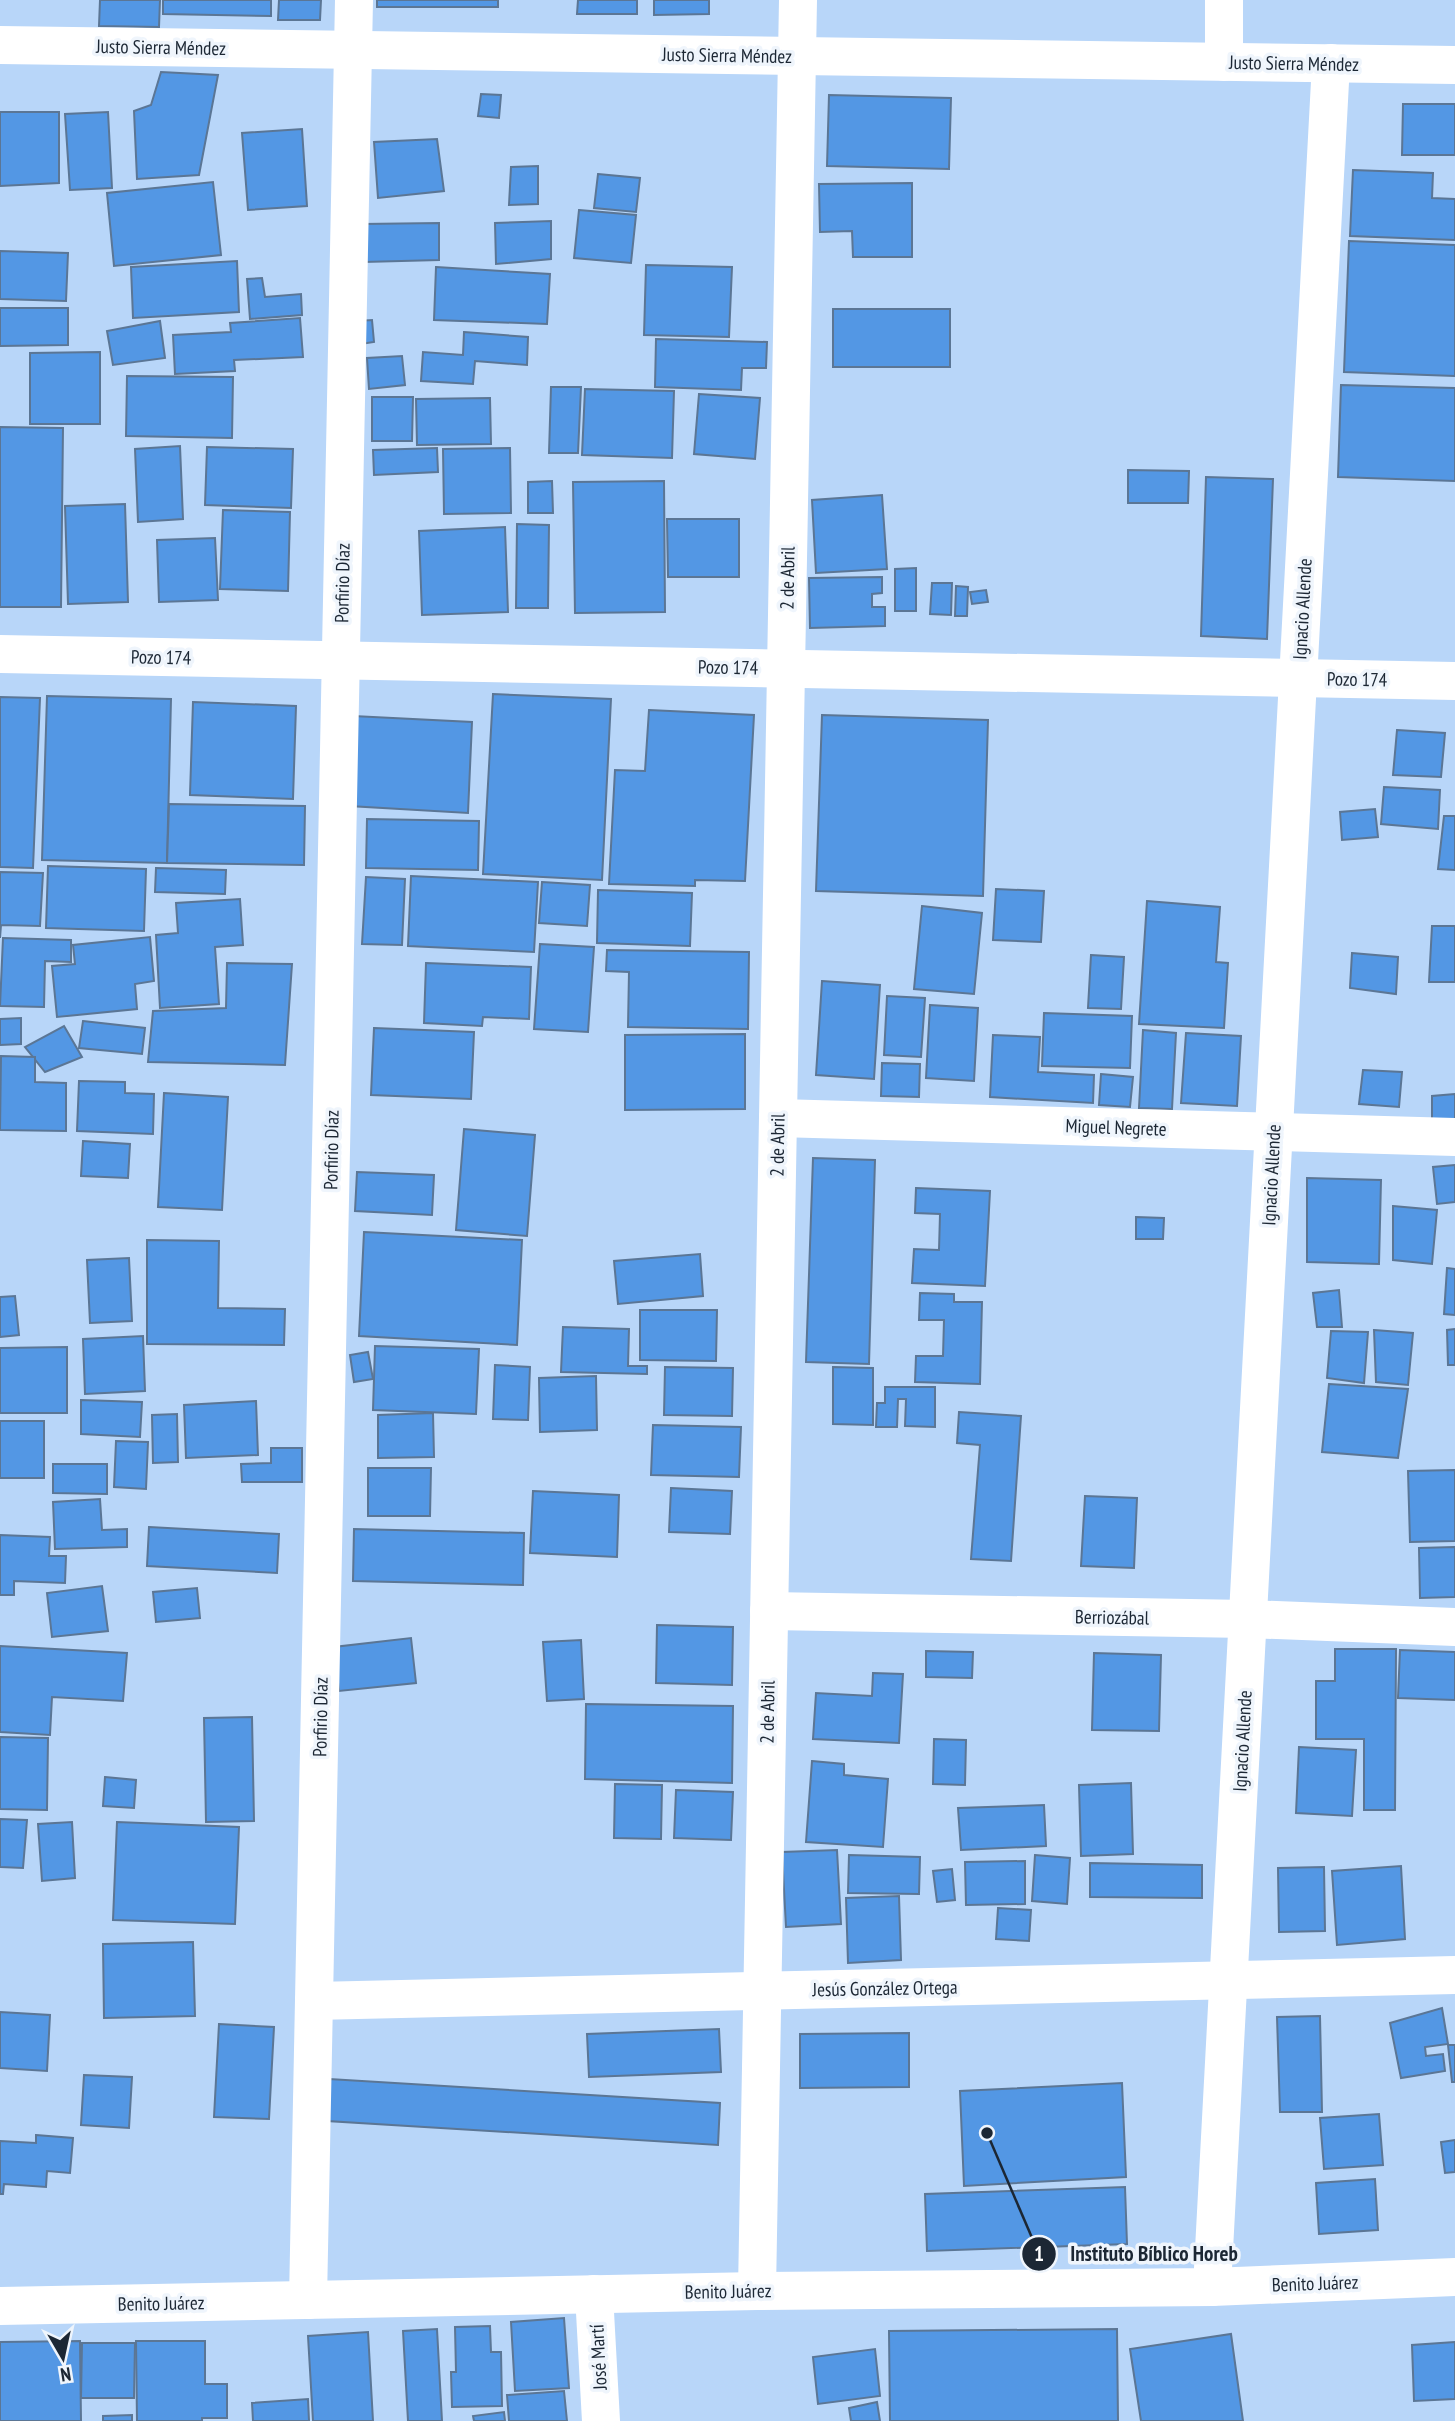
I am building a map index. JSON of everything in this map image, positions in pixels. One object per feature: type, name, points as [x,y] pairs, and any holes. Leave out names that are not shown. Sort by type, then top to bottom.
[{"type":"street","name":"Porfirio Díaz","points":[[308,2300],[354,0]]},
{"type":"street","name":"2 de Abril","points":[[757,2291],[798,0]]},
{"type":"street","points":[[1224,0],[1224,62]]},
{"type":"street","name":"Justo Sierra Méndez","points":[[0,45],[1455,65]]},
{"type":"street","name":"Ignacio Allende","points":[[1212,2287],[1331,63]]},
{"type":"street","name":"Pozo 174","points":[[0,654],[1455,681]]},
{"type":"street","name":"Miguel Negrete","points":[[778,1118],[1455,1137]]},
{"type":"street","name":"Berriozábal","points":[[769,1611],[1248,1619],[1455,1627]]},
{"type":"street","name":"Jesús González Ortega","points":[[314,2001],[1455,1975]]},
{"type":"street","name":"Benito Juárez","points":[[0,2306],[757,2291],[1212,2287],[1455,2277]]},
{"type":"street","name":"José Martí","points":[[594,2294],[601,2421]]},
{"type":"building","points":[[100,0],[160,0],[159,27],[99,26]]},
{"type":"building","points":[[163,0],[271,0],[271,16],[163,14]]},
{"type":"building","points":[[279,0],[321,0],[320,20],[278,20]]},
{"type":"building","points":[[377,0],[498,0],[498,7],[377,7]]},
{"type":"building","points":[[578,0],[637,0],[637,14],[577,14]]},
{"type":"building","points":[[654,0],[709,0],[709,14],[654,15]]},
{"type":"building","points":[[161,72],[218,75],[199,175],[137,179],[134,111],[151,105]]},
{"type":"building","points":[[481,94],[501,95],[499,118],[478,116]]},
{"type":"building","points":[[829,95],[951,98],[949,169],[827,166]]},
{"type":"building","points":[[1403,104],[1455,104],[1455,155],[1402,155]]},
{"type":"building","points":[[0,112],[59,112],[59,183],[0,186]]},
{"type":"building","points":[[108,112],[112,188],[70,190],[65,114]]},
{"type":"building","points":[[302,129],[307,206],[248,210],[242,133]]},
{"type":"building","points":[[437,139],[444,191],[378,198],[374,142]]},
{"type":"building","points":[[538,166],[538,204],[509,205],[511,167]]},
{"type":"building","points":[[1353,170],[1433,173],[1432,198],[1455,199],[1455,240],[1350,236]]},
{"type":"building","points":[[598,174],[640,178],[636,212],[594,208]]},
{"type":"building","points":[[213,182],[221,255],[114,266],[107,193]]},
{"type":"building","points":[[912,183],[912,257],[853,257],[852,231],[820,232],[819,184]]},
{"type":"building","points":[[579,210],[636,215],[631,263],[574,258]]},
{"type":"building","points":[[551,221],[551,259],[496,264],[495,223]]},
{"type":"building","points":[[439,223],[439,260],[364,262],[362,224]]},
{"type":"building","points":[[1349,241],[1455,245],[1455,376],[1344,372]]},
{"type":"building","points":[[0,251],[68,253],[66,301],[0,299]]},
{"type":"building","points":[[237,261],[239,312],[133,318],[131,267]]},
{"type":"building","points":[[646,265],[732,267],[729,337],[644,335]]},
{"type":"building","points":[[436,267],[550,274],[547,324],[434,320]]},
{"type":"building","points":[[262,278],[265,297],[301,294],[302,315],[250,319],[247,279]]},
{"type":"building","points":[[0,308],[68,308],[68,345],[0,346]]},
{"type":"building","points":[[833,309],[950,309],[950,367],[833,367]]},
{"type":"building","points":[[300,318],[303,357],[234,360],[235,371],[175,374],[173,335],[231,332],[230,323]]},
{"type":"building","points":[[372,320],[374,342],[360,344],[357,321]]},
{"type":"building","points":[[160,321],[165,358],[113,365],[107,331]]},
{"type":"building","points":[[464,332],[528,337],[527,365],[475,361],[473,384],[421,381],[423,352],[463,355]]},
{"type":"building","points":[[656,339],[767,342],[766,368],[742,368],[741,390],[655,387]]},
{"type":"building","points":[[100,352],[100,424],[30,424],[30,353]]},
{"type":"building","points":[[402,356],[405,385],[369,389],[367,358]]},
{"type":"building","points":[[127,376],[233,377],[232,438],[126,436]]},
{"type":"building","points":[[1341,385],[1455,388],[1455,481],[1338,477]]},
{"type":"building","points":[[551,387],[581,387],[578,453],[549,453]]},
{"type":"building","points":[[585,389],[674,391],[672,458],[582,455]]},
{"type":"building","points":[[699,394],[760,398],[755,459],[694,454]]},
{"type":"building","points":[[372,397],[413,397],[412,441],[372,441]]},
{"type":"building","points":[[490,398],[491,444],[417,445],[416,399]]},
{"type":"building","points":[[0,427],[63,428],[61,607],[0,607]]},
{"type":"building","points":[[180,446],[183,519],[138,522],[135,449]]},
{"type":"building","points":[[207,447],[293,449],[291,508],[205,505]]},
{"type":"building","points":[[437,448],[438,472],[374,475],[373,450]]},
{"type":"building","points":[[510,448],[511,513],[444,514],[443,449]]},
{"type":"building","points":[[1128,470],[1189,471],[1188,503],[1128,503]]},
{"type":"building","points":[[1206,477],[1273,479],[1267,639],[1201,636]]},
{"type":"building","points":[[552,481],[553,513],[528,513],[528,482]]},
{"type":"building","points":[[664,481],[665,612],[575,613],[573,482]]},
{"type":"building","points":[[882,495],[887,569],[816,573],[812,500]]},
{"type":"building","points":[[125,504],[128,602],[68,604],[65,506]]},
{"type":"building","points":[[223,510],[290,512],[288,591],[220,589]]},
{"type":"building","points":[[667,519],[739,519],[739,577],[668,577]]},
{"type":"building","points":[[517,524],[549,525],[548,608],[516,608]]},
{"type":"building","points":[[505,527],[508,612],[422,615],[419,531]]},
{"type":"building","points":[[215,538],[218,600],[159,602],[157,540]]},
{"type":"building","points":[[916,568],[916,611],[895,611],[895,569]]},
{"type":"building","points":[[882,577],[882,593],[872,594],[872,607],[885,607],[885,626],[810,628],[809,578]]},
{"type":"building","points":[[932,583],[952,583],[951,615],[930,614]]},
{"type":"building","points":[[956,586],[968,587],[967,616],[955,616]]},
{"type":"building","points":[[986,590],[988,602],[972,604],[970,592]]},
{"type":"building","points":[[493,694],[611,699],[602,880],[483,874]]},
{"type":"building","points":[[47,696],[171,699],[167,863],[42,860]]},
{"type":"building","points":[[0,697],[40,698],[33,868],[0,867]]},
{"type":"building","points":[[193,702],[296,706],[293,799],[190,795]]},
{"type":"building","points":[[649,710],[754,715],[745,881],[695,880],[695,886],[609,884],[615,770],[645,771]]},
{"type":"building","points":[[822,715],[988,720],[983,896],[816,891]]},
{"type":"building","points":[[353,716],[472,722],[468,813],[349,806]]},
{"type":"building","points":[[1397,730],[1445,733],[1441,777],[1393,775]]},
{"type":"building","points":[[1384,787],[1440,790],[1438,829],[1381,824]]},
{"type":"building","points":[[169,804],[305,806],[304,865],[167,863]]},
{"type":"building","points":[[1375,809],[1378,837],[1342,840],[1340,812]]},
{"type":"building","points":[[1444,816],[1455,816],[1455,870],[1438,869]]},
{"type":"building","points":[[367,819],[479,821],[478,870],[366,868]]},
{"type":"building","points":[[48,866],[146,869],[144,931],[46,928]]},
{"type":"building","points":[[156,868],[226,870],[225,894],[155,892]]},
{"type":"building","points":[[0,872],[43,873],[40,926],[1,925],[0,938]]},
{"type":"building","points":[[411,876],[538,882],[534,952],[408,946]]},
{"type":"building","points":[[366,877],[405,879],[402,945],[362,944]]},
{"type":"building","points":[[542,882],[590,885],[587,926],[539,923]]},
{"type":"building","points":[[996,889],[1044,891],[1041,942],[993,940]]},
{"type":"building","points":[[598,890],[692,893],[690,946],[597,943]]},
{"type":"building","points":[[240,899],[243,945],[215,947],[219,1004],[160,1008],[156,935],[178,933],[176,903]]},
{"type":"building","points":[[1147,901],[1220,907],[1216,962],[1228,963],[1224,1028],[1139,1024]]},
{"type":"building","points":[[922,906],[982,913],[974,994],[914,989]]},
{"type":"building","points":[[1432,926],[1455,926],[1455,982],[1429,982]]},
{"type":"building","points":[[150,937],[154,981],[135,984],[137,1009],[57,1017],[52,966],[75,964],[73,945]]},
{"type":"building","points":[[3,938],[71,940],[71,962],[45,961],[44,1007],[0,1006]]},
{"type":"building","points":[[540,944],[594,947],[588,1032],[534,1029]]},
{"type":"building","points":[[607,950],[749,952],[748,1029],[628,1027],[629,972],[606,971]]},
{"type":"building","points":[[1352,953],[1398,957],[1396,994],[1350,988]]},
{"type":"building","points":[[1091,955],[1124,957],[1121,1009],[1088,1008]]},
{"type":"building","points":[[227,963],[292,964],[285,1065],[148,1062],[153,1011],[226,1008]]},
{"type":"building","points":[[426,963],[531,967],[529,1019],[483,1017],[482,1026],[424,1023]]},
{"type":"building","points":[[822,981],[880,985],[874,1079],[816,1075]]},
{"type":"building","points":[[887,996],[925,998],[921,1057],[884,1055]]},
{"type":"building","points":[[930,1005],[978,1008],[974,1081],[926,1078]]},
{"type":"building","points":[[1044,1013],[1132,1016],[1130,1068],[1042,1066]]},
{"type":"building","points":[[21,1018],[21,1044],[0,1045],[0,1019]]},
{"type":"building","points":[[83,1021],[145,1028],[142,1054],[79,1048]]},
{"type":"building","points":[[64,1026],[82,1057],[45,1072],[25,1047]]},
{"type":"building","points":[[374,1028],[474,1032],[471,1099],[371,1095]]},
{"type":"building","points":[[1143,1030],[1176,1033],[1172,1109],[1139,1108]]},
{"type":"building","points":[[1186,1033],[1241,1036],[1237,1106],[1181,1103]]},
{"type":"building","points":[[745,1034],[745,1109],[625,1110],[625,1035]]},
{"type":"building","points":[[993,1035],[1040,1037],[1038,1072],[1094,1075],[1093,1103],[990,1097]]},
{"type":"building","points":[[1,1056],[35,1057],[35,1082],[66,1083],[66,1131],[0,1130]]},
{"type":"building","points":[[882,1063],[920,1064],[919,1097],[881,1096]]},
{"type":"building","points":[[1363,1070],[1402,1072],[1399,1107],[1359,1104]]},
{"type":"building","points":[[1101,1074],[1133,1077],[1130,1107],[1099,1105]]},
{"type":"building","points":[[79,1081],[125,1082],[125,1093],[154,1094],[153,1134],[77,1131]]},
{"type":"building","points":[[164,1093],[228,1097],[222,1210],[158,1207]]},
{"type":"building","points":[[1455,1094],[1455,1126],[1432,1127],[1432,1096]]},
{"type":"building","points":[[464,1129],[535,1135],[527,1236],[456,1230]]},
{"type":"building","points":[[83,1141],[130,1144],[128,1178],[81,1176]]},
{"type":"building","points":[[813,1158],[875,1160],[869,1364],[806,1362]]},
{"type":"building","points":[[1455,1165],[1455,1202],[1437,1204],[1433,1167]]},
{"type":"building","points":[[357,1172],[434,1175],[432,1215],[355,1211]]},
{"type":"building","points":[[1307,1178],[1381,1180],[1379,1264],[1307,1262]]},
{"type":"building","points":[[916,1188],[990,1191],[985,1286],[912,1283],[914,1249],[939,1250],[940,1214],[915,1213]]},
{"type":"building","points":[[1393,1206],[1437,1210],[1432,1264],[1393,1260]]},
{"type":"building","points":[[1136,1217],[1164,1218],[1163,1239],[1136,1239]]},
{"type":"building","points":[[364,1232],[522,1240],[517,1345],[359,1336]]},
{"type":"building","points":[[147,1240],[219,1241],[218,1308],[285,1309],[284,1345],[147,1344]]},
{"type":"building","points":[[700,1254],[703,1296],[618,1304],[614,1261]]},
{"type":"building","points":[[129,1258],[132,1321],[90,1323],[87,1260]]},
{"type":"building","points":[[1447,1268],[1455,1269],[1455,1315],[1444,1314]]},
{"type":"building","points":[[1339,1290],[1342,1327],[1317,1327],[1313,1293]]},
{"type":"building","points":[[920,1293],[954,1294],[954,1302],[982,1302],[980,1384],[915,1382],[916,1356],[943,1356],[944,1320],[919,1320]]},
{"type":"building","points":[[15,1296],[19,1335],[0,1337],[0,1297]]},
{"type":"building","points":[[640,1310],[717,1310],[716,1361],[640,1360]]},
{"type":"building","points":[[563,1327],[629,1329],[628,1366],[647,1366],[647,1374],[561,1372]]},
{"type":"building","points":[[1455,1329],[1455,1365],[1448,1365],[1447,1330]]},
{"type":"building","points":[[1374,1330],[1413,1333],[1408,1385],[1376,1382]]},
{"type":"building","points":[[1331,1331],[1368,1332],[1364,1383],[1327,1378]]},
{"type":"building","points":[[143,1336],[145,1391],[85,1394],[83,1339]]},
{"type":"building","points":[[375,1346],[479,1349],[476,1414],[373,1410]]},
{"type":"building","points":[[67,1347],[67,1413],[0,1413],[0,1348]]},
{"type":"building","points":[[368,1352],[373,1379],[354,1382],[350,1355]]},
{"type":"building","points":[[495,1365],[530,1367],[528,1420],[493,1419]]},
{"type":"building","points":[[665,1367],[733,1368],[732,1416],[664,1415]]},
{"type":"building","points":[[833,1367],[873,1368],[873,1425],[833,1424]]},
{"type":"building","points":[[596,1376],[597,1430],[540,1432],[539,1378]]},
{"type":"building","points":[[1329,1384],[1408,1389],[1398,1458],[1322,1452]]},
{"type":"building","points":[[885,1387],[935,1387],[935,1427],[905,1426],[906,1399],[898,1399],[897,1427],[876,1427],[877,1403],[885,1403]]},
{"type":"building","points":[[81,1400],[142,1402],[140,1437],[81,1434]]},
{"type":"building","points":[[256,1401],[258,1455],[186,1458],[184,1405]]},
{"type":"building","points":[[959,1412],[1021,1416],[1011,1561],[971,1559],[980,1445],[957,1443]]},
{"type":"building","points":[[433,1413],[434,1457],[378,1458],[378,1415]]},
{"type":"building","points":[[177,1414],[178,1462],[153,1463],[152,1415]]},
{"type":"building","points":[[0,1421],[44,1421],[44,1478],[0,1478]]},
{"type":"building","points":[[653,1425],[741,1427],[739,1477],[651,1475]]},
{"type":"building","points":[[116,1441],[148,1442],[146,1489],[114,1487]]},
{"type":"building","points":[[271,1448],[302,1448],[302,1482],[242,1482],[241,1464],[271,1463]]},
{"type":"building","points":[[53,1464],[107,1464],[107,1494],[53,1493]]},
{"type":"building","points":[[368,1468],[431,1468],[430,1516],[368,1516]]},
{"type":"building","points":[[1455,1470],[1455,1541],[1410,1542],[1408,1471]]},
{"type":"building","points":[[671,1488],[732,1491],[730,1534],[669,1532]]},
{"type":"building","points":[[533,1491],[619,1495],[617,1557],[530,1553]]},
{"type":"building","points":[[1085,1496],[1137,1498],[1134,1568],[1081,1566]]},
{"type":"building","points":[[100,1499],[102,1530],[127,1529],[127,1547],[55,1549],[53,1502]]},
{"type":"building","points":[[149,1527],[279,1534],[277,1573],[147,1566]]},
{"type":"building","points":[[354,1529],[524,1533],[523,1585],[353,1581]]},
{"type":"building","points":[[0,1535],[50,1537],[49,1556],[66,1556],[65,1583],[14,1581],[14,1595],[0,1595]]},
{"type":"building","points":[[1455,1547],[1455,1597],[1420,1598],[1419,1548]]},
{"type":"building","points":[[102,1586],[108,1631],[52,1637],[47,1593]]},
{"type":"building","points":[[197,1588],[200,1618],[156,1622],[153,1592]]},
{"type":"building","points":[[657,1625],[733,1627],[732,1685],[656,1683]]},
{"type":"building","points":[[411,1638],[416,1683],[339,1691],[334,1647]]},
{"type":"building","points":[[581,1640],[584,1699],[547,1701],[543,1642]]},
{"type":"building","points":[[0,1646],[127,1653],[123,1701],[52,1697],[50,1735],[0,1732]]},
{"type":"building","points":[[1335,1649],[1396,1649],[1395,1810],[1364,1810],[1364,1739],[1316,1739],[1316,1681],[1335,1681]]},
{"type":"building","points":[[1400,1650],[1455,1652],[1455,1700],[1398,1698]]},
{"type":"building","points":[[926,1651],[973,1652],[972,1678],[926,1677]]},
{"type":"building","points":[[1094,1653],[1161,1655],[1159,1731],[1092,1730]]},
{"type":"building","points":[[873,1673],[903,1674],[899,1743],[813,1739],[816,1693],[872,1696]]},
{"type":"building","points":[[586,1704],[733,1706],[732,1783],[585,1779]]},
{"type":"building","points":[[252,1717],[254,1821],[206,1822],[204,1718]]},
{"type":"building","points":[[0,1737],[48,1738],[47,1810],[0,1809]]},
{"type":"building","points":[[934,1739],[966,1740],[965,1785],[933,1784]]},
{"type":"building","points":[[1299,1747],[1356,1750],[1352,1816],[1296,1813]]},
{"type":"building","points":[[812,1761],[844,1764],[844,1775],[888,1779],[883,1847],[806,1842]]},
{"type":"building","points":[[105,1777],[136,1780],[134,1808],[103,1806]]},
{"type":"building","points":[[1131,1783],[1133,1854],[1081,1856],[1079,1785]]},
{"type":"building","points":[[615,1784],[662,1785],[661,1839],[614,1838]]},
{"type":"building","points":[[676,1790],[733,1792],[731,1840],[674,1838]]},
{"type":"building","points":[[1044,1805],[1046,1846],[961,1850],[958,1808]]},
{"type":"building","points":[[0,1819],[27,1820],[23,1868],[0,1867]]},
{"type":"building","points":[[72,1822],[75,1878],[42,1881],[38,1824]]},
{"type":"building","points":[[117,1822],[239,1827],[235,1924],[113,1920]]},
{"type":"building","points":[[837,1850],[841,1924],[786,1927],[782,1852]]},
{"type":"building","points":[[849,1855],[920,1857],[919,1894],[848,1893]]},
{"type":"building","points":[[1035,1855],[1070,1858],[1067,1904],[1032,1901]]},
{"type":"building","points":[[1025,1861],[1025,1904],[966,1905],[965,1862]]},
{"type":"building","points":[[1090,1863],[1202,1865],[1202,1898],[1090,1897]]},
{"type":"building","points":[[1401,1866],[1405,1939],[1337,1945],[1332,1871]]},
{"type":"building","points":[[1324,1867],[1325,1931],[1279,1932],[1278,1868]]},
{"type":"building","points":[[952,1869],[955,1900],[937,1902],[933,1871]]},
{"type":"building","points":[[899,1896],[901,1960],[848,1963],[846,1898]]},
{"type":"building","points":[[998,1908],[1031,1910],[1029,1941],[996,1939]]},
{"type":"building","points":[[193,1942],[195,2016],[104,2018],[103,1944]]},
{"type":"building","points":[[1442,2008],[1448,2044],[1425,2047],[1426,2056],[1443,2054],[1445,2071],[1401,2078],[1390,2023]]},
{"type":"building","points":[[0,2012],[50,2015],[47,2071],[0,2068]]},
{"type":"building","points":[[1320,2016],[1322,2112],[1280,2112],[1277,2017]]},
{"type":"building","points":[[219,2024],[274,2027],[269,2119],[214,2117]]},
{"type":"building","points":[[719,2029],[721,2072],[589,2077],[587,2034]]},
{"type":"building","points":[[909,2033],[909,2087],[800,2088],[800,2034]]},
{"type":"building","points":[[1448,2045],[1455,2045],[1455,2082],[1452,2082]]},
{"type":"building","points":[[84,2075],[132,2077],[129,2128],[81,2125]]},
{"type":"building","points":[[329,2079],[720,2103],[718,2145],[327,2121]]},
{"type":"building","points":[[1122,2083],[1126,2177],[964,2186],[960,2091]]},
{"type":"building","points":[[1379,2114],[1383,2165],[1324,2169],[1320,2118]]},
{"type":"building","points":[[36,2135],[73,2138],[70,2173],[47,2171],[46,2187],[4,2184],[3,2194],[0,2194],[0,2141],[36,2143]]},
{"type":"building","points":[[1455,2140],[1455,2172],[1445,2173],[1441,2142]]},
{"type":"building","points":[[1375,2179],[1378,2230],[1319,2234],[1316,2183]]},
{"type":"building","points":[[1125,2187],[1127,2244],[927,2251],[925,2194]]},
{"type":"building","points":[[564,2318],[569,2388],[515,2391],[511,2322]]},
{"type":"building","points":[[490,2326],[491,2352],[501,2352],[502,2406],[452,2407],[451,2372],[456,2372],[455,2327]]},
{"type":"building","points":[[437,2329],[442,2421],[408,2421],[403,2331]]},
{"type":"building","points":[[1117,2329],[1118,2421],[890,2421],[889,2331]]},
{"type":"building","points":[[368,2332],[373,2421],[313,2421],[308,2336]]},
{"type":"building","points":[[1231,2334],[1243,2421],[1141,2421],[1130,2349]]},
{"type":"building","points":[[80,2341],[81,2421],[0,2421],[0,2342]]},
{"type":"building","points":[[136,2341],[205,2341],[205,2384],[227,2384],[227,2418],[202,2418],[202,2421],[137,2421]]},
{"type":"building","points":[[1455,2342],[1455,2399],[1414,2401],[1412,2345]]},
{"type":"building","points":[[82,2343],[135,2343],[134,2398],[81,2398]]},
{"type":"building","points":[[875,2349],[880,2396],[818,2404],[813,2357]]},
{"type":"building","points":[[564,2391],[567,2421],[509,2421],[507,2395]]},
{"type":"building","points":[[308,2399],[309,2421],[253,2421],[252,2403]]},
{"type":"building","points":[[877,2402],[880,2421],[851,2421],[849,2408]]},
{"type":"building","points":[[504,2412],[505,2421],[474,2421],[473,2416]]},
{"type":"building","points":[[132,2415],[132,2421],[103,2421],[103,2416]]},
{"type":"place","name":"Instituto Bíblico Horeb","points":[[987,2133]]}]
